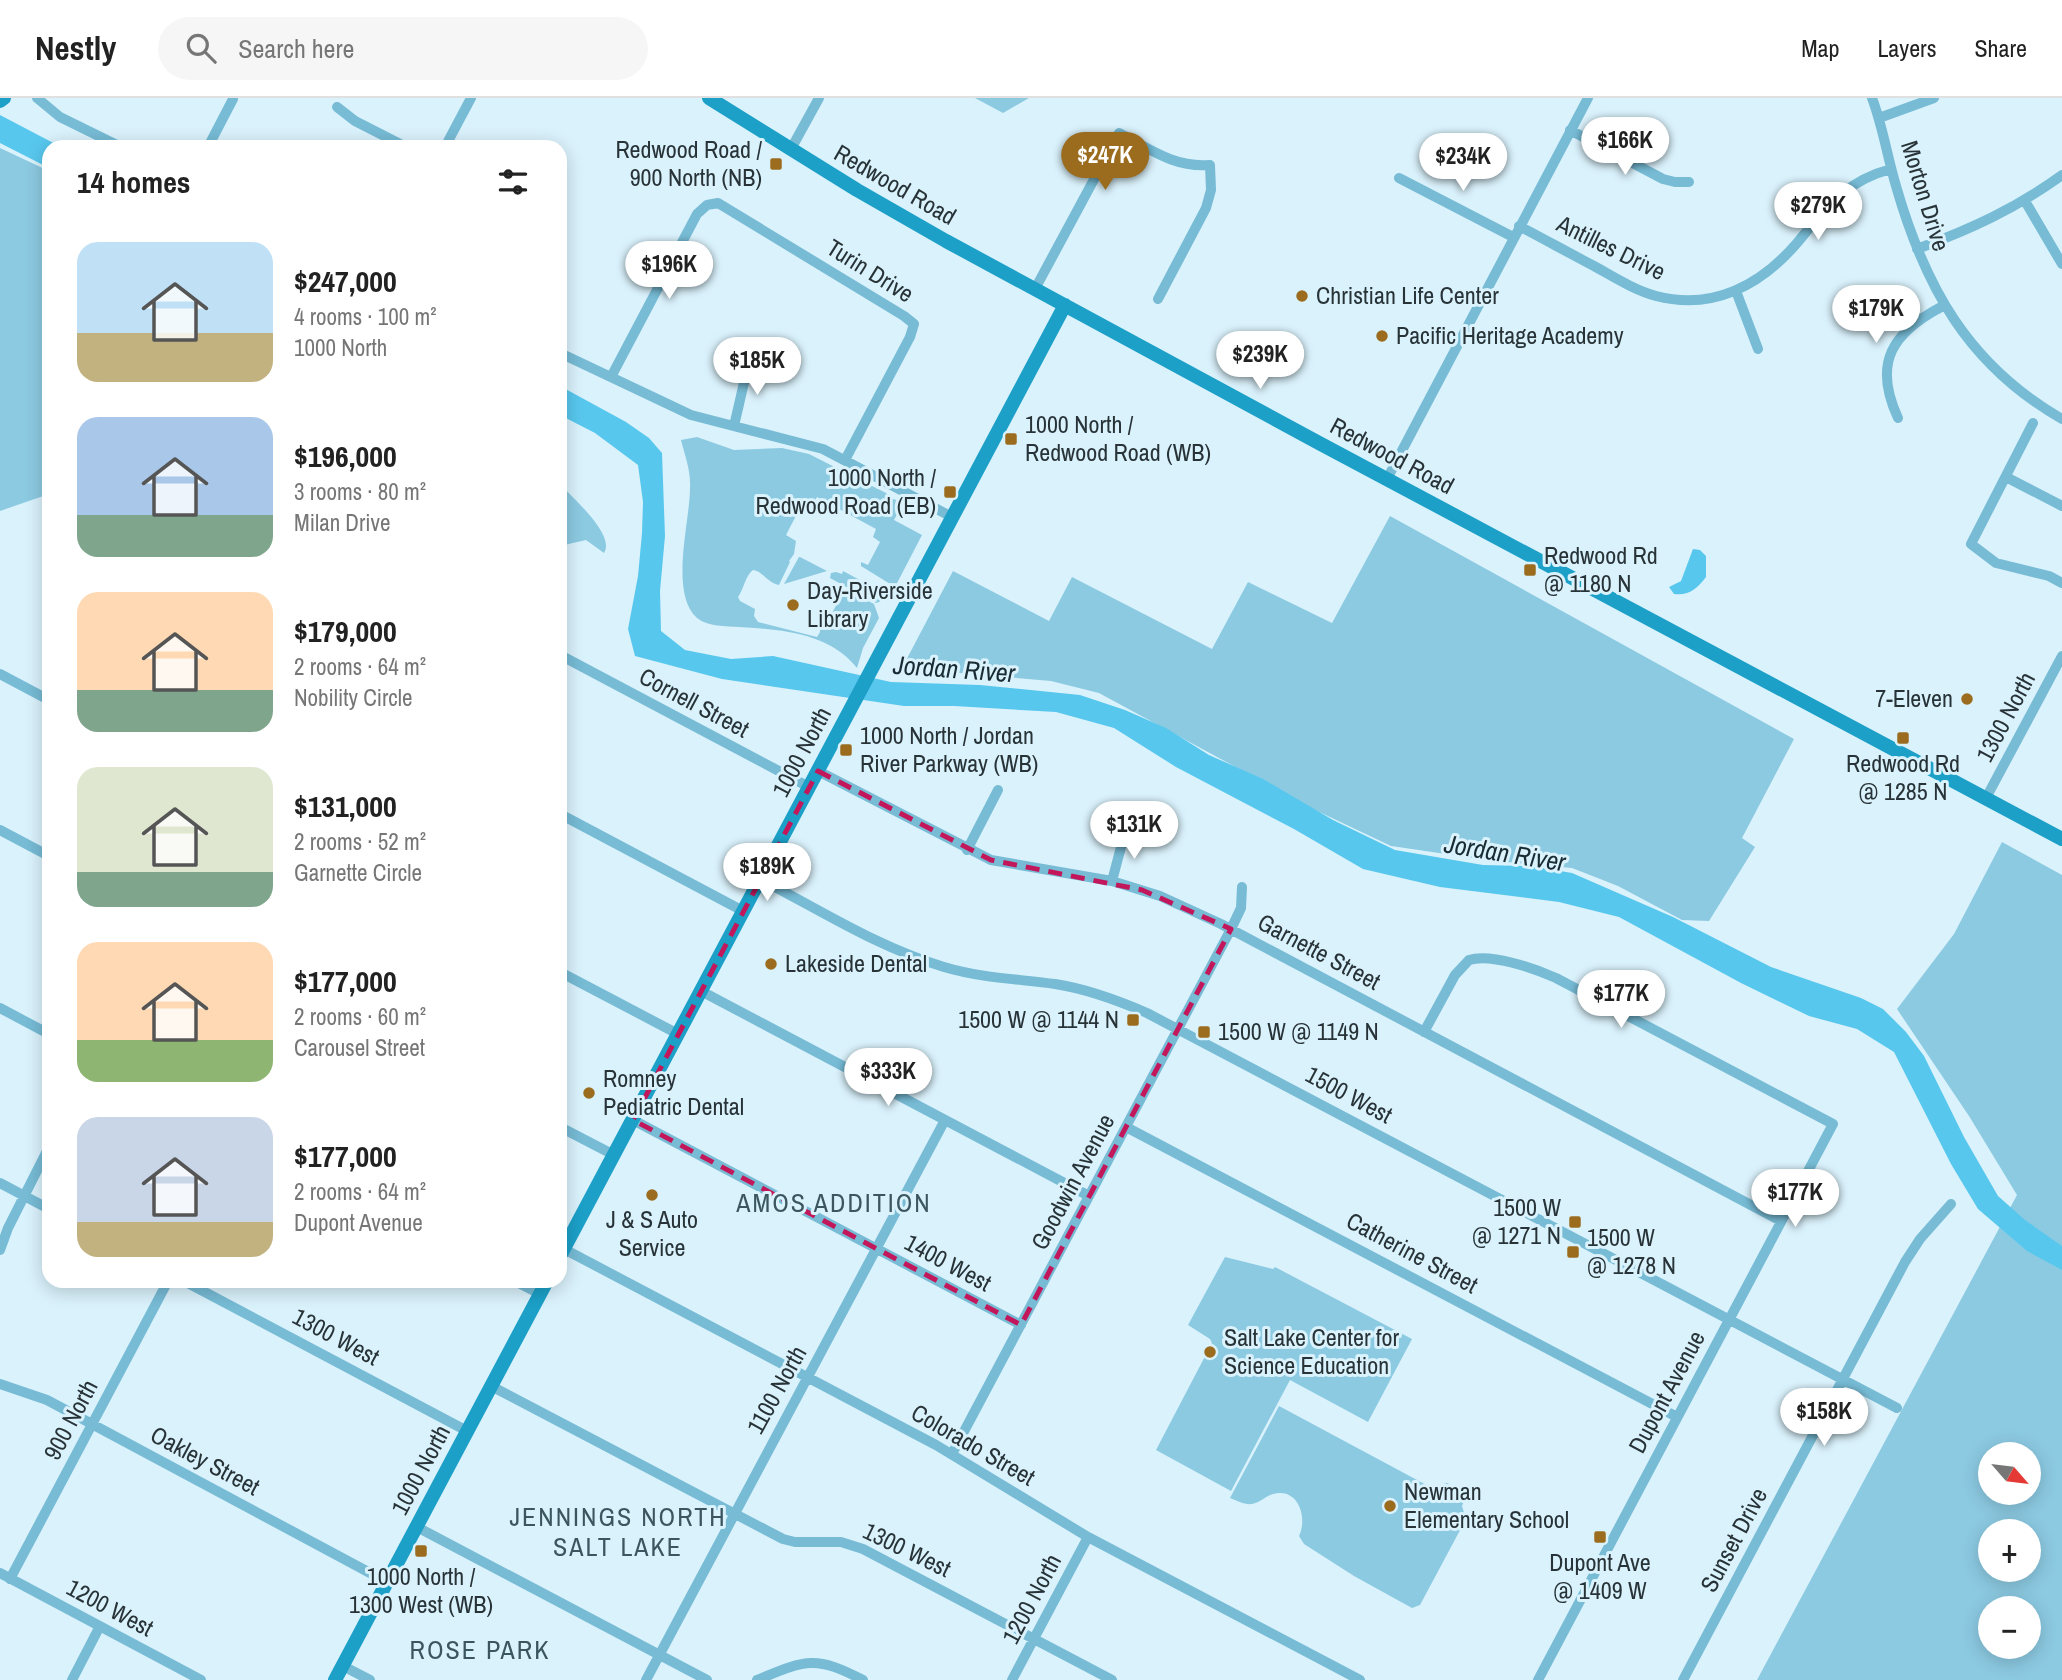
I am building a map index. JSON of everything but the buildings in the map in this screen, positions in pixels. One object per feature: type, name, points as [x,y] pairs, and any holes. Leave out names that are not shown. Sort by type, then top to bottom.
[{"type":"main road","name":"Redwood Road","points":[[709,98],[906,219],[2062,839]]},
{"type":"main road","name":"1000 North","points":[[567,1244],[1065,305]]},
{"type":"main road","name":"1000 North","points":[[335,1680],[543,1288]]},
{"type":"street","points":[[37,98],[60,117],[107,140]]},
{"type":"street","points":[[449,140],[471,98]]},
{"type":"street","points":[[791,149],[819,98]]},
{"type":"street","points":[[1387,479],[1588,98]]},
{"type":"street","name":"Morton Drive","points":[[1872,98],[1891,169],[1917,248],[1943,306],[1995,369],[2022,393],[2062,419]]},
{"type":"street","points":[[1879,118],[1934,98]]},
{"type":"street","points":[[212,140],[233,99]]},
{"type":"street","points":[[337,107],[355,121],[392,140]]},
{"type":"street","points":[[1570,130],[1663,179],[1689,182]]},
{"type":"street","points":[[1035,289],[1119,133],[1175,162],[1192,167],[1210,165],[1211,190],[1206,208],[1158,299]]},
{"type":"street","name":"Antilles Drive","points":[[1519,226],[1629,285],[1655,296],[1696,300],[1736,291],[1773,269],[1846,189],[1867,177],[1891,169]]},
{"type":"street","points":[[1917,248],[1978,226],[2025,201],[2062,175]]},
{"type":"street","points":[[1399,178],[1513,237]]},
{"type":"street","points":[[2025,201],[2062,264]]},
{"type":"street","name":"Turin Drive","points":[[611,377],[697,214],[715,202],[914,324],[910,337],[845,460]]},
{"type":"street","points":[[1736,291],[1758,349]]},
{"type":"street","points":[[1898,418],[1887,391],[1886,367],[1889,355],[1903,333],[1943,306]]},
{"type":"street","points":[[567,356],[691,415],[814,446],[952,517]]},
{"type":"street","points":[[734,426],[749,361]]},
{"type":"street","points":[[2033,423],[1971,544],[1996,563],[2049,576],[2062,583]]},
{"type":"street","points":[[2006,477],[2062,506]]},
{"type":"street","name":"1300 North","points":[[1986,798],[2062,656]]},
{"type":"street","name":"Cornell Street","points":[[567,659],[809,787]]},
{"type":"street","points":[[0,674],[42,696]]},
{"type":"street","name":"Garnette Street","points":[[818,771],[967,850],[1005,864],[1112,881],[1160,896],[1231,929],[1782,1221]]},
{"type":"street","points":[[967,850],[998,790]]},
{"type":"street","points":[[567,818],[743,911]]},
{"type":"street","points":[[0,830],[42,852]]},
{"type":"street","points":[[1112,881],[1125,832]]},
{"type":"street","name":"1500 West","points":[[760,879],[878,941],[924,961],[986,976],[1078,988],[1125,1003],[1897,1408]]},
{"type":"street","name":"Goodwin Avenue","points":[[952,1454],[1231,929],[1241,908],[1242,887]]},
{"type":"street","name":"Dupont Avenue","points":[[1424,1032],[1455,975],[1469,960],[1486,959],[1514,964],[1556,978],[1833,1124],[1538,1680]]},
{"type":"street","points":[[567,976],[678,1034]]},
{"type":"street","points":[[701,991],[1089,1196]]},
{"type":"street","points":[[0,1008],[42,1030]]},
{"type":"street","name":"1400 West","points":[[633,1120],[1021,1325]]},
{"type":"street","name":"1100 North","points":[[646,1680],[945,1120]]},
{"type":"street","name":"Catherine Street","points":[[1126,1127],[1677,1418]]},
{"type":"street","points":[[567,1131],[614,1155]]},
{"type":"street","points":[[0,1250],[42,1161]]},
{"type":"street","points":[[0,1183],[42,1205]]},
{"type":"street","name":"Sunset Drive","points":[[1683,1680],[1912,1250],[1951,1204]]},
{"type":"street","name":"Colorado Street","points":[[567,1256],[952,1454],[1088,1537],[1360,1680]]},
{"type":"street","name":"900 North","points":[[3,1577],[92,1424],[164,1288]]},
{"type":"street","name":"1300 West","points":[[197,1288],[467,1431]]},
{"type":"street","name":"Oakley Street","points":[[0,1384],[35,1395],[92,1424],[387,1582]]},
{"type":"street","name":"1300 West","points":[[491,1386],[791,1541],[841,1542],[863,1549],[1112,1680]]},
{"type":"street","points":[[416,1527],[707,1680]]},
{"type":"street","name":"1200 North","points":[[1012,1680],[1088,1537]]},
{"type":"street","name":"1200 West","points":[[3,1577],[201,1680]]},
{"type":"street","points":[[72,1680],[100,1626]]},
{"type":"street","points":[[757,1680],[810,1662],[833,1665],[863,1680]]},
{"type":"street","points":[[343,1666],[370,1680]]},
{"type":"street","points":[[1331,1680],[1338,1668]]},
{"type":"highlighted area","points":[[818,771],[991,860],[1142,890],[1231,929],[1021,1325],[633,1120]]},
{"type":"shaded area","points":[[975,98],[1029,98],[1003,113]]},
{"type":"shaded area","points":[[0,115],[48,140],[42,140],[42,164],[0,143]]},
{"type":"shaded area","points":[[0,148],[42,168],[42,496],[0,511]]},
{"type":"shaded area","points":[[567,390],[626,422],[649,438],[662,453],[665,536],[660,591],[661,631],[685,650],[731,659],[773,656],[891,682],[980,685],[1080,695],[1125,710],[1166,728],[1209,755],[1263,779],[1333,820],[1395,850],[1483,865],[1531,866],[1572,873],[1673,917],[1771,967],[1861,998],[1883,1009],[1906,1032],[1924,1056],[1964,1137],[1998,1196],[2025,1220],[2062,1246],[2062,1270],[2027,1251],[1978,1209],[1951,1164],[1894,1052],[1857,1029],[1809,1016],[1741,983],[1619,917],[1559,902],[1440,887],[1363,869],[1176,767],[1114,728],[1056,712],[904,706],[722,679],[635,656],[628,629],[638,576],[642,533],[643,502],[638,465],[595,433],[567,419]]},
{"type":"shaded area","points":[[697,437],[734,450],[782,448],[809,454],[893,499],[904,502],[894,520],[922,535],[895,587],[861,566],[861,562],[868,565],[880,542],[873,537],[876,529],[817,497],[809,512],[800,508],[786,535],[796,541],[794,554],[779,585],[753,570],[738,597],[740,601],[755,609],[754,616],[758,622],[817,637],[826,610],[832,613],[845,589],[874,604],[879,618],[863,648],[857,668],[846,656],[819,640],[771,629],[712,625],[697,618],[689,607],[682,575],[690,482],[681,440]]},
{"type":"shaded area","points":[[567,491],[600,529],[606,546],[604,553],[586,540],[567,544]]},
{"type":"shaded area","points":[[1390,516],[1794,739],[1742,838],[1755,847],[1709,921],[1682,920],[1618,886],[1572,868],[1494,861],[1391,846],[1313,809],[1099,693],[1051,681],[902,668],[953,571],[1049,621],[1072,577],[1212,649],[1248,582],[1332,623]]},
{"type":"shaded area","points":[[1693,549],[1700,550],[1706,556],[1706,577],[1693,590],[1674,594],[1669,587],[1681,581]]},
{"type":"shaded area","points":[[800,557],[827,571],[784,584]]},
{"type":"shaded area","points":[[843,571],[890,596],[889,598],[876,603],[830,578],[831,573],[842,574]]},
{"type":"shaded area","points":[[2002,842],[2062,875],[2062,1680],[1757,1680],[2017,1195],[1969,1116],[1897,1009],[1954,934]]},
{"type":"shaded area","points":[[1225,1257],[1273,1269],[1275,1267],[1412,1339],[1368,1422],[1290,1380],[1231,1491],[1156,1450],[1212,1343],[1188,1325]]},
{"type":"shaded area","points":[[1279,1406],[1432,1488],[1447,1483],[1465,1492],[1462,1506],[1466,1519],[1420,1605],[1412,1608],[1304,1544],[1299,1536],[1302,1520],[1299,1505],[1289,1495],[1273,1494],[1249,1504],[1230,1498]]},
{"type":"place","name":"Redwood Road / 900 North (NB)","points":[[776,164]]},
{"type":"place","name":"Christian Life Center","points":[[1302,296]]},
{"type":"place","name":"Pacific Heritage Academy","points":[[1382,336]]},
{"type":"place","name":"1000 North / Redwood Road (WB)","points":[[1011,439]]},
{"type":"place","name":"1000 North / Redwood Road (EB)","points":[[950,492]]},
{"type":"place","name":"Redwood Rd @ 1180 N","points":[[1530,570]]},
{"type":"place","name":"Day-Riverside Library","points":[[793,605]]},
{"type":"place","name":"7-Eleven","points":[[1967,699]]},
{"type":"place","name":"Redwood Rd @ 1285 N","points":[[1903,738]]},
{"type":"place","name":"1000 North / Jordan River Parkway (WB)","points":[[846,750]]},
{"type":"place","name":"Lakeside Dental","points":[[771,964]]},
{"type":"place","name":"1500 W @ 1144 N","points":[[1133,1020]]},
{"type":"place","name":"1500 W @ 1149 N","points":[[1204,1032]]},
{"type":"place","name":"Romney Pediatric Dental","points":[[589,1093]]},
{"type":"place","name":"J & S Auto Service","points":[[652,1195]]},
{"type":"place","name":"1500 W @ 1271 N","points":[[1575,1222]]},
{"type":"place","name":"1500 W @ 1278 N","points":[[1573,1252]]},
{"type":"place","name":"Salt Lake Center for Science Education","points":[[1210,1352]]},
{"type":"place","name":"Newman Elementary School","points":[[1390,1506]]},
{"type":"place","name":"Dupont Ave @ 1409 W","points":[[1600,1537]]},
{"type":"place","name":"1000 North / 1300 West (WB)","points":[[421,1551]]},
{"type":"district","name":"AMOS ADDITION","points":[[834,1203]]},
{"type":"district","name":"JENNINGS NORTH SALT LAKE","points":[[618,1532]]},
{"type":"district","name":"ROSE PARK","points":[[480,1650]]},
{"type":"water label","name":"Jordan River","points":[[954,669]]},
{"type":"water label","name":"Jordan River","points":[[1505,853]]}]
